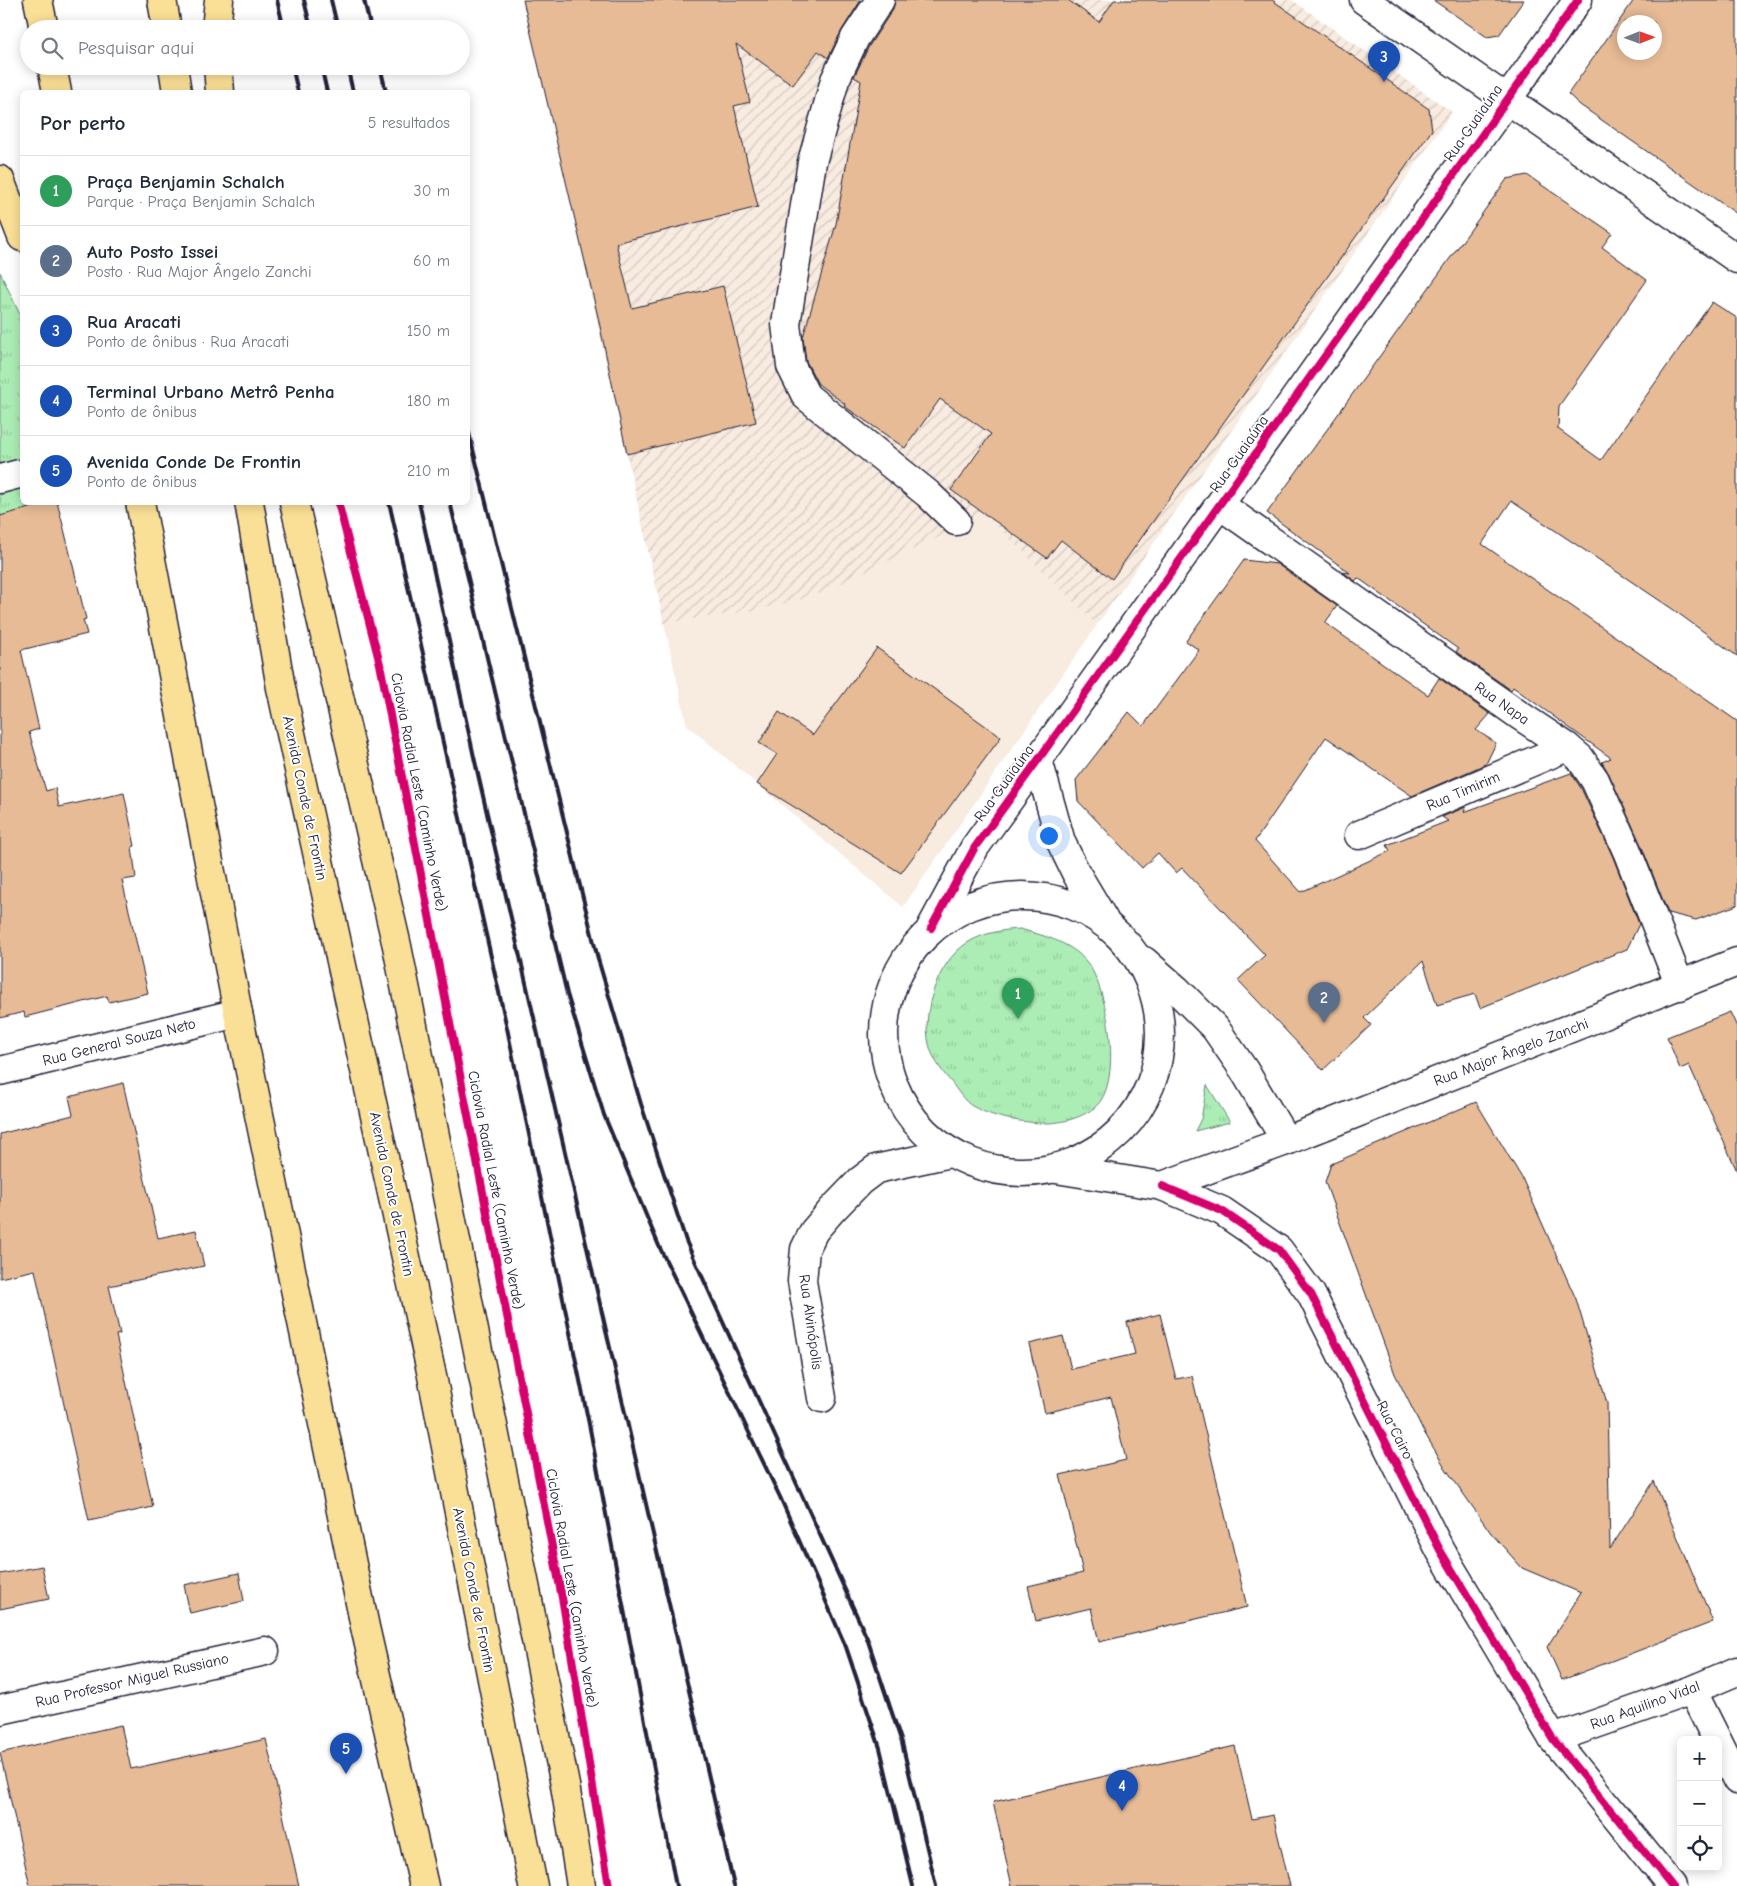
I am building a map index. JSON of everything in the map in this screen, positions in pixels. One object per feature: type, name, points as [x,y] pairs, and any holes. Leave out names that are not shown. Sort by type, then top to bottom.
[{"type":"highway","points":[[38,0],[42,20]]},
{"type":"highway","points":[[162,0],[165,20]]},
{"type":"highway","points":[[217,20],[218,0]]},
{"type":"highway","points":[[54,75],[57,90]]},
{"type":"highway","points":[[174,75],[177,90]]},
{"type":"highway","points":[[219,75],[220,90]]},
{"type":"highway","points":[[0,180],[20,232]]},
{"type":"highway","points":[[133,505],[146,535]]},
{"type":"highway","points":[[141,505],[238,1013],[365,1627],[424,1886]]},
{"type":"highway","name":"Avenida Conde de Frontin","points":[[250,505],[281,688],[431,1370],[533,1886]]},
{"type":"highway","points":[[295,505],[397,946],[565,1785],[581,1886]]},
{"type":"street","points":[[880,0],[855,38],[835,80],[812,162],[786,324],[791,366],[806,396],[928,494],[956,521]]},
{"type":"street","points":[[1364,0],[1737,259]]},
{"type":"street","name":"Rua Guaiaúna","points":[[931,928],[975,846],[1220,505],[1578,0]]},
{"type":"street","name":"Rua Napa","points":[[1220,505],[1519,715],[1568,747],[1580,758],[1595,780],[1627,851],[1680,986]]},
{"type":"street","name":"Rua Timirim","points":[[1359,835],[1568,747]]},
{"type":"street","name":"Rua Guaiaúna","points":[[1038,760],[1061,842],[1076,873],[1106,922]]},
{"type":"street","points":[[1135,953],[1152,987],[1160,1025],[1157,1064],[1143,1100],[1121,1131],[1090,1155],[1054,1169],[1019,1173],[983,1168],[950,1153],[921,1130],[901,1102],[886,1064],[883,1026],[890,989],[906,956],[931,928],[962,907],[999,896],[1036,895],[1073,904],[1106,922],[1135,953],[1177,990],[1215,1028],[1244,1070],[1286,1140]]},
{"type":"street","name":"Rua Major Ângelo Zanchi","points":[[1054,1169],[1162,1186],[1286,1140],[1737,962]]},
{"type":"street","name":"Rua General Souza Neto","points":[[0,1071],[238,1013]]},
{"type":"street","name":"Rua Alvinópolis","points":[[822,1398],[802,1281],[805,1249],[814,1232],[832,1210],[876,1169],[950,1153]]},
{"type":"street","name":"Rua Cairo","points":[[1162,1186],[1222,1212],[1279,1250],[1311,1294],[1440,1550],[1553,1739],[1672,1886]]},
{"type":"street","name":"Rua Professor Miguel Russiano","points":[[0,1710],[265,1651]]},
{"type":"street","name":"Rua Aquilino Vidal","points":[[1553,1739],[1692,1690],[1737,1671]]},
{"type":"street","points":[[1692,1690],[1715,1736]]},
{"type":"street","points":[[1722,1749],[1737,1780]]},
{"type":"shaded area","points":[[526,0],[1292,0],[1452,112],[1097,625],[986,515],[814,596],[753,611],[664,623]]},
{"type":"shaded area","points":[[987,514],[1097,625],[903,907],[687,725],[664,623],[753,611],[814,596]]},
{"type":"green space","points":[[0,272],[20,315],[20,505],[44,505],[0,519]]},
{"type":"green space","points":[[1020,929],[1058,941],[1083,957],[1096,978],[1102,996],[1110,1038],[1111,1060],[1109,1080],[1103,1097],[1094,1108],[1079,1117],[1063,1121],[1037,1123],[999,1117],[972,1106],[940,1068],[931,1051],[927,1023],[929,1008],[939,977],[947,964],[956,952],[967,943],[979,937],[1006,930]]},
{"type":"green space","points":[[1207,1085],[1230,1122],[1195,1131],[1201,1119]]},
{"type":"building","points":[[523,0],[861,0],[842,30],[828,58],[818,51],[793,85],[736,44],[750,102],[734,106],[758,207],[616,243],[632,308],[723,286],[756,422],[627,454],[598,317]]},
{"type":"building","points":[[895,0],[1068,0],[1099,22],[1114,0],[1272,0],[1429,109],[1432,130],[1112,579],[1061,540],[1047,558],[951,490],[991,434],[940,399],[905,448],[844,406],[845,404],[818,384],[806,361],[803,337],[836,224],[861,81],[854,77],[869,46],[893,9]]},
{"type":"building","points":[[1433,0],[1524,0],[1499,35],[1487,37]]},
{"type":"building","points":[[1634,0],[1737,0],[1737,214],[1580,105],[1568,94],[1617,24],[1617,60],[1662,60],[1662,15],[1623,15]]},
{"type":"building","points":[[1527,175],[1612,233],[1602,247],[1647,280],[1559,406],[1558,429],[1601,460],[1712,302],[1737,318],[1737,656],[1671,608],[1511,501],[1482,544],[1737,721],[1737,905],[1696,920],[1668,913],[1641,845],[1602,762],[1611,758],[1513,687],[1511,690],[1456,652],[1458,649],[1358,578],[1355,581],[1343,572],[1350,573],[1267,513],[1507,179]]},
{"type":"building","points":[[40,505],[58,505],[86,619],[83,620],[87,634],[21,650],[39,729],[29,732],[46,791],[55,788],[59,807],[124,793],[135,846],[132,847],[136,878],[122,880],[148,993],[109,1002],[107,996],[25,1017],[24,1012],[0,1018],[0,516]]},
{"type":"building","points":[[1244,560],[1277,564],[1337,606],[1325,623],[1428,695],[1439,678],[1490,714],[1476,730],[1496,743],[1486,764],[1412,796],[1326,737],[1255,841],[1301,892],[1390,851],[1387,845],[1448,821],[1442,817],[1466,807],[1464,812],[1571,773],[1581,788],[1613,857],[1639,924],[1627,949],[1480,1008],[1475,994],[1437,1005],[1423,961],[1364,1018],[1371,1025],[1323,1070],[1238,980],[1265,955],[1182,868],[1176,873],[1158,853],[1142,868],[1078,801],[1076,780],[1129,712],[1143,726],[1199,650],[1186,641]]},
{"type":"building","points":[[877,648],[1001,737],[901,873],[757,784],[777,754],[759,743],[779,712],[813,735]]},
{"type":"building","points":[[1730,1012],[1737,1027],[1737,1171],[1689,1065],[1680,1069],[1667,1037]]},
{"type":"building","points":[[123,1083],[158,1238],[196,1230],[204,1266],[109,1286],[120,1334],[116,1335],[153,1507],[89,1521],[35,1270],[0,1278],[0,1134],[73,1115],[69,1097]]},
{"type":"building","points":[[1476,1102],[1522,1178],[1576,1299],[1607,1403],[1610,1549],[1654,1481],[1713,1622],[1562,1680],[1547,1647],[1581,1593],[1522,1568],[1491,1533],[1446,1469],[1424,1432],[1395,1374],[1325,1182],[1331,1164]]},
{"type":"building","points":[[1160,1314],[1176,1379],[1192,1376],[1247,1607],[1099,1642],[1091,1608],[1036,1621],[1028,1586],[1083,1573],[1060,1475],[1126,1460],[1111,1397],[1045,1413],[1029,1344],[1063,1336],[1071,1369],[1135,1354],[1127,1322]]},
{"type":"building","points":[[42,1566],[49,1599],[0,1609],[0,1574]]},
{"type":"building","points":[[239,1573],[244,1601],[190,1613],[184,1585]]},
{"type":"building","points":[[121,1725],[131,1769],[266,1739],[299,1886],[30,1886],[0,1753]]},
{"type":"building","points":[[1235,1746],[1252,1819],[1273,1815],[1290,1886],[1012,1886],[993,1802]]},
{"type":"railway","points":[[277,0],[282,20]]},
{"type":"railway","points":[[304,0],[309,20]]},
{"type":"railway","points":[[331,0],[336,20]]},
{"type":"railway","points":[[364,0],[369,20]]},
{"type":"railway","points":[[294,75],[298,90]]},
{"type":"railway","points":[[323,75],[327,90]]},
{"type":"railway","points":[[349,75],[353,90]]},
{"type":"railway","points":[[382,75],[386,90]]},
{"type":"railway","points":[[470,437],[598,959],[641,1104],[686,1241],[867,1638],[902,1743],[936,1886]]},
{"type":"railway","points":[[390,505],[507,1028],[590,1429],[676,1886]]},
{"type":"railway","points":[[420,505],[474,757],[734,1886]]},
{"type":"railway","points":[[451,505],[567,994],[604,1115],[659,1246],[780,1497],[846,1647],[880,1748],[913,1886]]},
{"type":"cycle path","points":[[931,928],[975,847],[1578,0]]},
{"type":"cycle path","name":"Ciclovia Radial Leste (Caminho Verde)","points":[[339,505],[380,664],[563,1603],[609,1886]]},
{"type":"cycle path","points":[[1162,1186],[1222,1211],[1279,1250],[1311,1294],[1440,1550],[1553,1739],[1672,1886]]},
{"type":"place","name":"Rua Aracati","points":[[1384,82]]},
{"type":"place","name":"Praça Benjamin Schalch","points":[[1018,1019]]},
{"type":"place","name":"Auto Posto Issei","points":[[1324,1023]]},
{"type":"place","name":"Avenida Conde De Frontin","points":[[346,1774]]},
{"type":"place","name":"Terminal Urbano Metrô Penha","points":[[1122,1811]]}]
